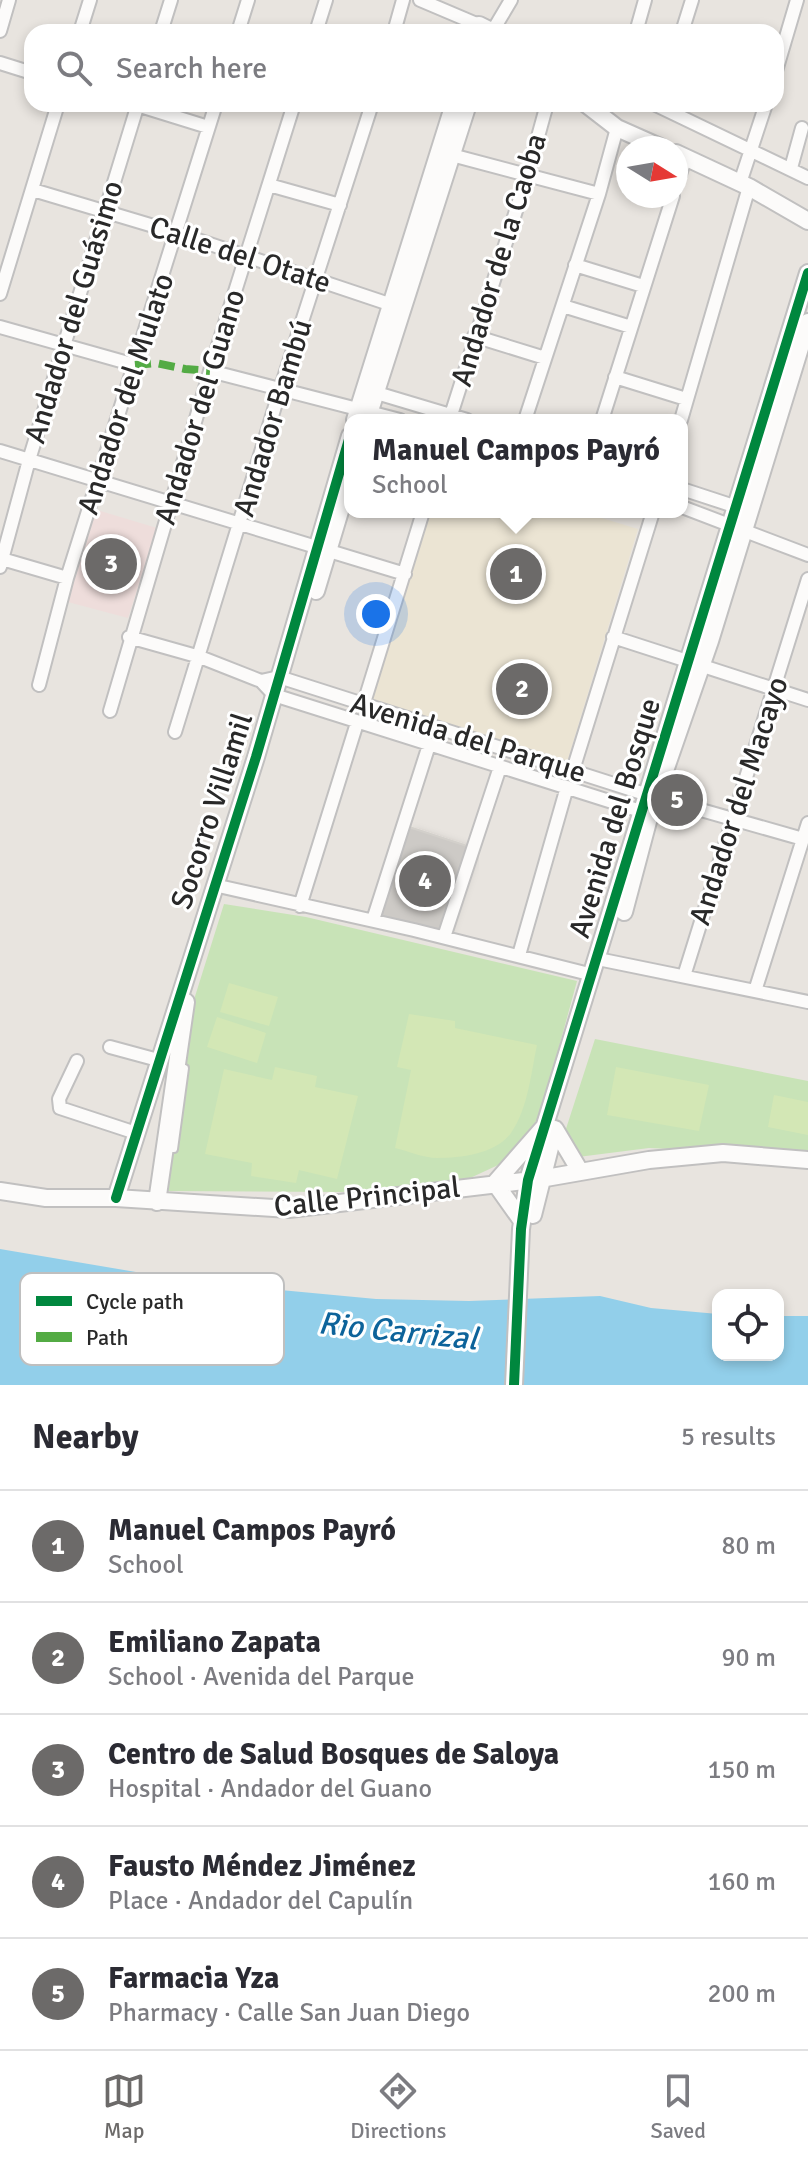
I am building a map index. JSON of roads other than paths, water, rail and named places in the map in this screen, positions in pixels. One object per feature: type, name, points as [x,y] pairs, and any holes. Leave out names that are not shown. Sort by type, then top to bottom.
[{"type":"street","points":[[0,31],[9,0]]},
{"type":"street","points":[[82,24],[90,0]]},
{"type":"street","points":[[164,24],[171,0]]},
{"type":"street","points":[[240,24],[248,0]]},
{"type":"street","points":[[318,24],[326,0]]},
{"type":"street","points":[[396,24],[403,0]]},
{"type":"street","points":[[420,0],[474,24]]},
{"type":"street","points":[[492,24],[511,0]]},
{"type":"street","points":[[638,24],[645,0]]},
{"type":"street","points":[[684,24],[692,0]]},
{"type":"street","points":[[784,44],[797,0]]},
{"type":"street","points":[[0,63],[24,70]]},
{"type":"street","points":[[0,294],[56,112]]},
{"type":"street","name":"Andador del Guásimo","points":[[1,563],[29,460],[136,112]]},
{"type":"street","points":[[162,112],[208,127]]},
{"type":"street","name":"Andador del Mulato","points":[[39,685],[67,578],[213,112]]},
{"type":"street","name":"Andador del Guano","points":[[110,711],[129,637],[292,112]]},
{"type":"street","name":"Andador Bambú","points":[[175,732],[369,112]]},
{"type":"street","points":[[362,414],[445,153],[453,112]]},
{"type":"street","points":[[445,153],[464,112]]},
{"type":"street","name":"Andador de la Caoba","points":[[451,414],[545,112]]},
{"type":"street","points":[[596,112],[617,128],[635,136]]},
{"type":"street","points":[[673,112],[808,178]]},
{"type":"street","points":[[682,414],[764,112]]},
{"type":"street","points":[[527,414],[599,194],[617,128]]},
{"type":"street","points":[[791,168],[802,128]]},
{"type":"street","points":[[445,153],[599,194]]},
{"type":"street","points":[[688,158],[808,221]]},
{"type":"street","points":[[269,185],[340,205]]},
{"type":"street","name":"Calle del Otate","points":[[33,190],[177,233],[396,306]]},
{"type":"street","points":[[604,414],[669,208]]},
{"type":"street","points":[[575,265],[643,286]]},
{"type":"street","name":"Avenida del Bosque","points":[[514,1385],[524,1227],[534,1179],[599,965],[635,876],[645,813],[696,662],[777,394],[808,273]]},
{"type":"street","points":[[563,306],[631,327]]},
{"type":"street","name":"Avenida del Bosque","points":[[777,394],[808,322]]},
{"type":"street","points":[[0,327],[135,365]]},
{"type":"street","points":[[474,336],[545,358]]},
{"type":"street","points":[[210,371],[359,414]]},
{"type":"street","points":[[615,377],[686,399]]},
{"type":"street","points":[[370,391],[448,414]]},
{"type":"street","points":[[0,451],[405,574]]},
{"type":"street","name":"Socorro Villamil","points":[[157,1202],[184,1010],[323,549],[344,461]]},
{"type":"street","points":[[688,491],[742,508]]},
{"type":"street","name":"Socorro Villamil","points":[[323,549],[344,494]]},
{"type":"street","points":[[688,509],[808,555]]},
{"type":"street","points":[[363,706],[421,518]]},
{"type":"street","points":[[573,770],[651,518]]},
{"type":"street","points":[[1,563],[67,578]]},
{"type":"street","name":"Andador del Macayo","points":[[684,976],[808,579]]},
{"type":"street","points":[[129,637],[200,657],[261,681],[278,696]]},
{"type":"street","points":[[613,637],[808,700]]},
{"type":"street","points":[[261,681],[283,679]]},
{"type":"street","name":"Avenida del Parque","points":[[283,679],[651,796],[803,839]]},
{"type":"street","name":"Avenida del Parque","points":[[278,696],[645,813]]},
{"type":"street","points":[[300,906],[357,723]]},
{"type":"street","points":[[373,920],[429,745]]},
{"type":"street","points":[[444,937],[500,767]]},
{"type":"street","points":[[519,955],[567,787]]},
{"type":"street","points":[[755,991],[808,823]]},
{"type":"street","points":[[219,887],[519,955],[684,976],[808,1002]]},
{"type":"street","name":"Socorro Villamil","points":[[116,1198],[158,1060],[219,887]]},
{"type":"street","points":[[110,1047],[158,1060]]},
{"type":"street","points":[[77,1061],[59,1099],[60,1108],[136,1133]]},
{"type":"street","points":[[524,1227],[495,1183],[550,1128],[580,1171]]},
{"type":"street","name":"Calle Principal","points":[[0,1191],[46,1198],[116,1198],[289,1209],[405,1197],[649,1160],[723,1153],[808,1160]]},
{"type":"street","name":"Avenida del Bosque","points":[[524,1227],[524,1385]]},
{"type":"water","name":"Rio Carrizal","points":[[0,1249],[142,1273],[20,1273],[20,1365],[284,1365],[284,1290],[376,1299],[469,1301],[600,1296],[651,1308],[712,1313],[712,1361],[784,1361],[784,1316],[808,1316],[808,1385],[0,1385]]},
{"type":"place","name":"Centro de Salud Bosques de Saloya","points":[[111,564]]},
{"type":"place","name":"Manuel Campos Payró","points":[[516,574]]},
{"type":"place","name":"Emiliano Zapata","points":[[522,689]]},
{"type":"place","name":"Farmacia Yza","points":[[677,800]]},
{"type":"place","name":"Fausto Méndez Jiménez","points":[[425,881]]}]
